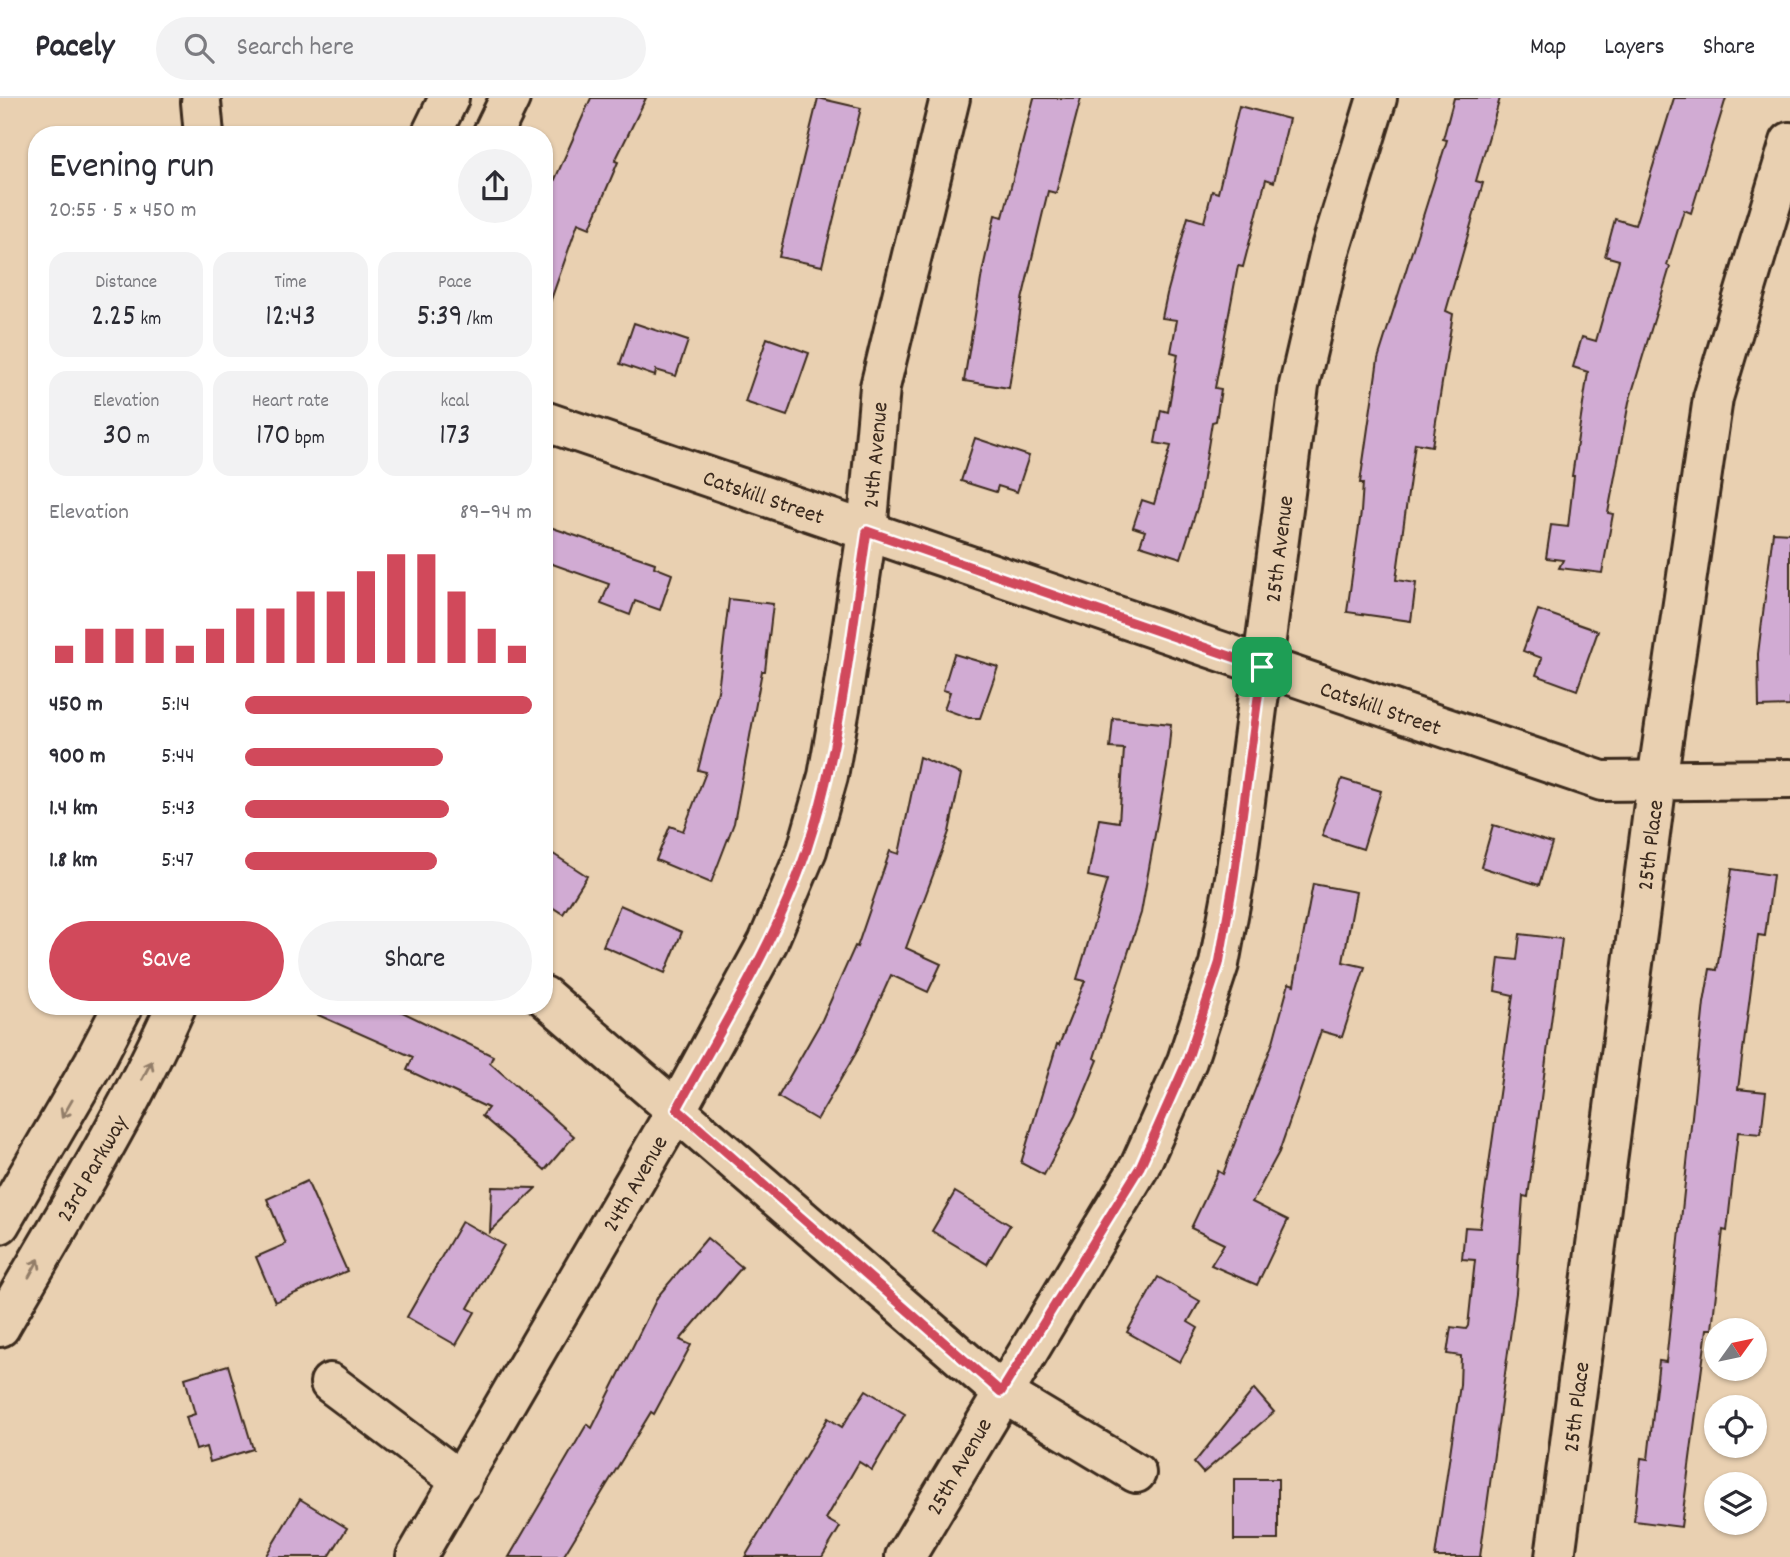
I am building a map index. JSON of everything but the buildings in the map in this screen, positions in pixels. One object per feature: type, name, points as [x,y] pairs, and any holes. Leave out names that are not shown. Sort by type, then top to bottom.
[{"type":"street","points":[[435,126],[449,98]]},
{"type":"street","points":[[496,126],[510,98]]},
{"type":"street","name":"24th Avenue","points":[[416,1557],[677,1109],[768,942],[807,850],[828,776],[867,531],[880,387],[950,98]]},
{"type":"street","name":"25th Avenue","points":[[905,1557],[1001,1392],[1140,1167],[1187,1061],[1219,964],[1234,878],[1299,385],[1330,251],[1377,98]]},
{"type":"street","name":"25th Place","points":[[1555,1557],[1657,781],[1713,398],[1790,142]]},
{"type":"street","name":"Catskill Street","points":[[553,424],[1602,781],[1790,779]]},
{"type":"street","points":[[553,1004],[1001,1392],[1136,1473]]},
{"type":"street","points":[[0,1224],[118,1015]]},
{"type":"street","name":"23rd Parkway","points":[[0,1327],[104,1151],[172,1015]]},
{"type":"street","points":[[330,1383],[462,1482]]},
{"type":"route","points":[[867,531],[1262,667],[1234,878],[1219,964],[1187,1061],[1140,1167],[1001,1392],[677,1109],[768,942],[807,850],[828,776],[867,531]]}]
